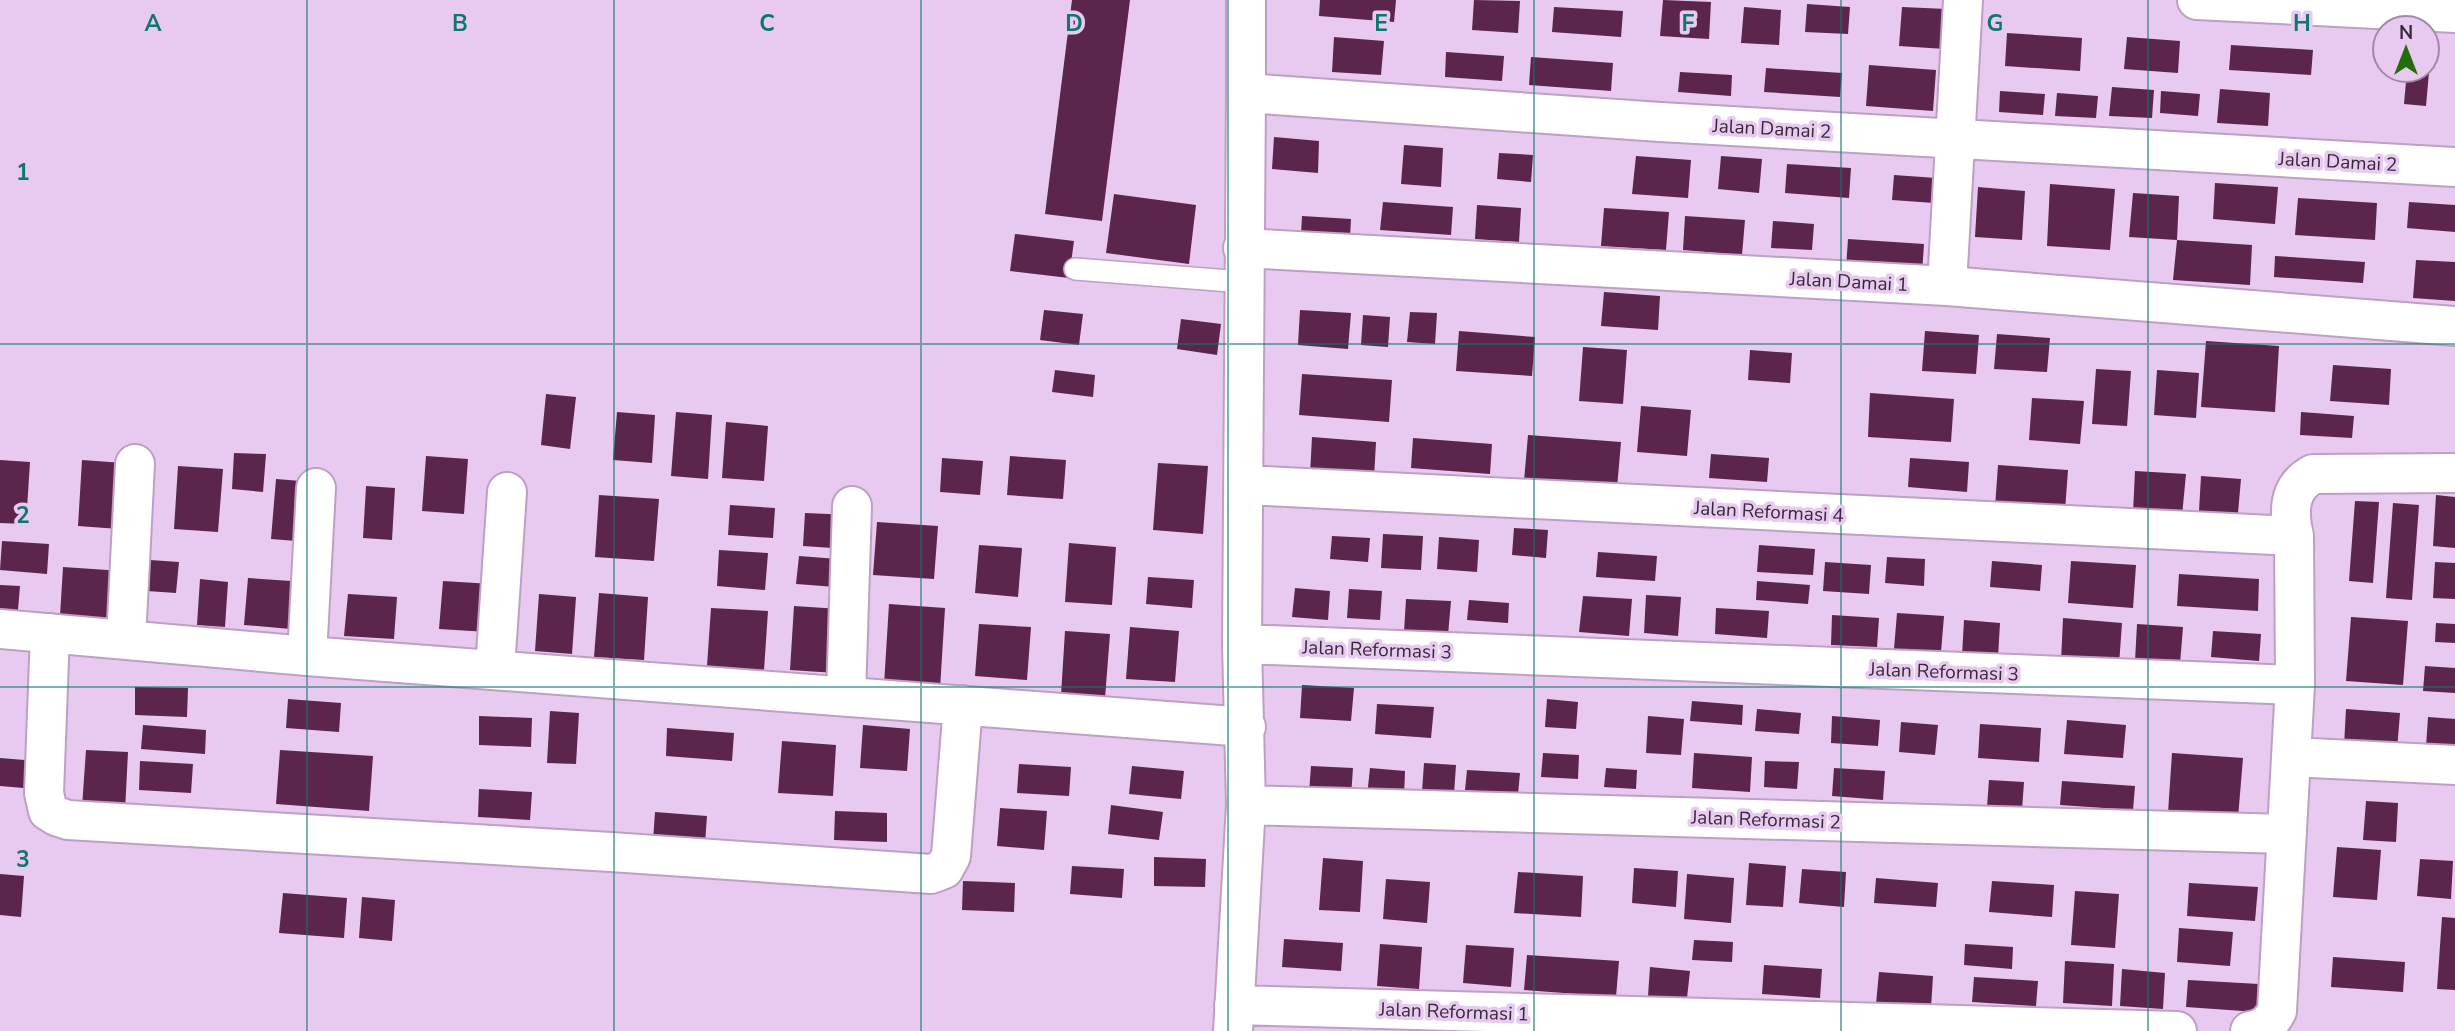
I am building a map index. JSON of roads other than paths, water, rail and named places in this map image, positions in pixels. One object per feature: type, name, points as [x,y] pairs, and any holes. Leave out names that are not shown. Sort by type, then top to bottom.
[{"type":"street","points":[[1233,1018],[1245,805],[1242,644],[1245,485],[1245,0]]},
{"type":"street","points":[[1947,286],[1963,0]]},
{"type":"street","points":[[2197,0],[2455,13]]},
{"type":"street","name":"Jalan Damai 2","points":[[1245,93],[1660,122],[2455,167]]},
{"type":"street","name":"Jalan Damai 1","points":[[1243,265],[1947,286],[2455,326]]},
{"type":"street","points":[[127,640],[135,464]]},
{"type":"street","points":[[2256,1030],[2273,1019],[2277,1011],[2295,685],[2294,536],[2290,520],[2295,489],[2313,474],[2455,473]]},
{"type":"street","name":"Jalan Reformasi 4","points":[[1245,485],[2294,536]]},
{"type":"street","points":[[307,656],[316,488]]},
{"type":"street","points":[[495,669],[507,492]]},
{"type":"street","points":[[846,697],[852,506]]},
{"type":"street","points":[[0,629],[307,656],[1245,727]]},
{"type":"street","points":[[50,633],[44,793],[48,810],[68,820],[931,874],[944,869],[951,856],[962,705]]},
{"type":"street","name":"Jalan Reformasi 3","points":[[1242,644],[2295,685]]},
{"type":"street","points":[[2291,757],[2455,765]]},
{"type":"street","name":"Jalan Reformasi 2","points":[[1245,805],[2287,834]]},
{"type":"street","name":"Jalan Reformasi 1","points":[[1233,1018],[2177,1031]]},
{"type":"lane","points":[[1075,269],[1243,265]]}]
